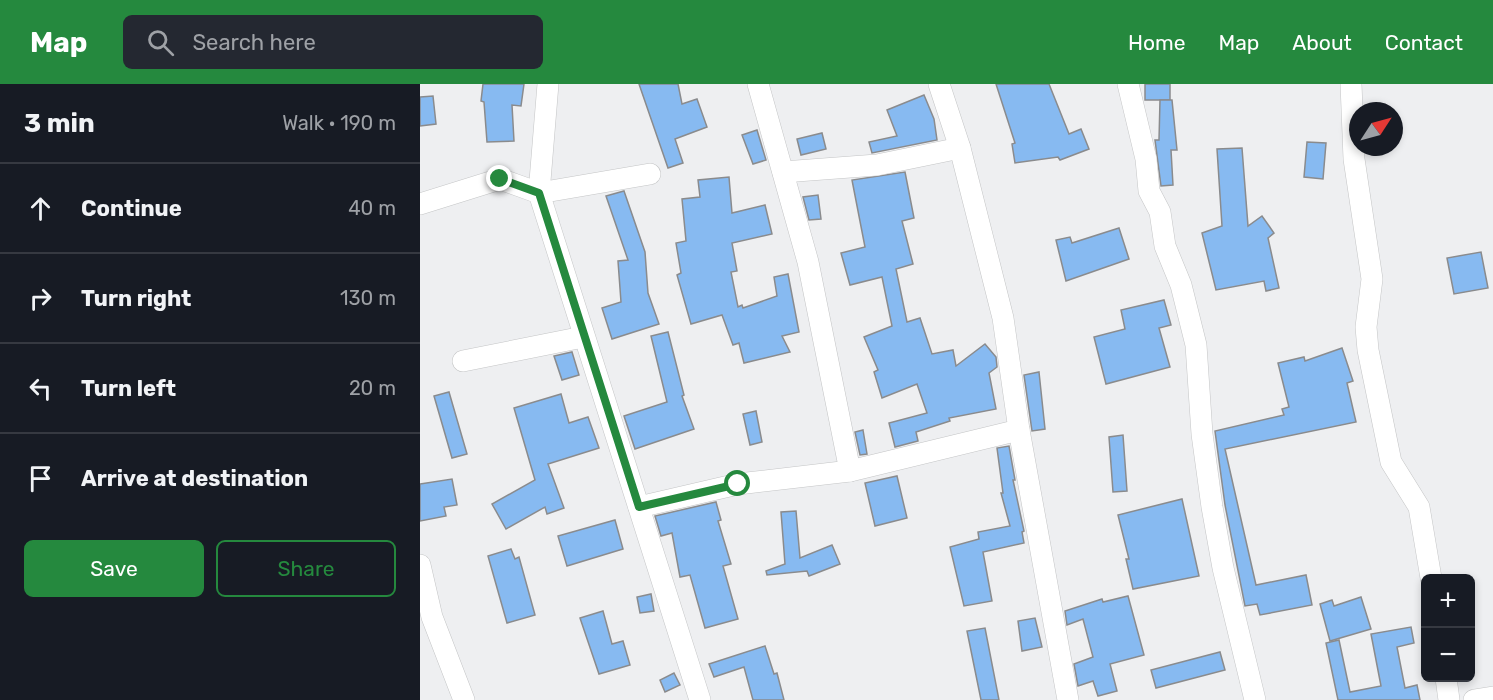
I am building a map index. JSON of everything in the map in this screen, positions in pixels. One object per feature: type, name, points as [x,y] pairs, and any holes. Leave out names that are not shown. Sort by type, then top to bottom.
[{"type":"street","points":[[548,84],[539,193],[700,700]]},
{"type":"street","points":[[758,84],[808,261],[850,471]]},
{"type":"street","points":[[939,84],[960,148],[1003,318],[1019,430],[1068,700]]},
{"type":"street","points":[[1128,84],[1146,159],[1149,191],[1160,213],[1165,246],[1181,285],[1196,345],[1202,434],[1212,507],[1223,568],[1255,700]]},
{"type":"street","points":[[1351,84],[1354,159],[1372,279],[1366,327],[1368,350],[1391,462],[1419,507],[1430,574]]},
{"type":"street","points":[[783,172],[878,165],[960,148]]},
{"type":"street","points":[[420,204],[500,179],[539,193],[650,174]]},
{"type":"street","points":[[463,361],[583,337]]},
{"type":"street","points":[[639,507],[738,484],[850,471],[1019,430]]},
{"type":"street","points":[[420,565],[432,617],[464,700]]},
{"type":"street","points":[[1447,682],[1449,700]]},
{"type":"street","points":[[1474,700],[1493,697]]},
{"type":"building","points":[[483,84],[524,84],[521,106],[512,105],[514,141],[487,142],[484,102],[481,101]]},
{"type":"building","points":[[639,84],[678,84],[682,104],[697,99],[707,127],[675,139],[683,163],[668,168]]},
{"type":"building","points":[[996,84],[1049,84],[1069,134],[1081,129],[1089,149],[1060,160],[1058,157],[1015,163],[1012,144],[1015,143]]},
{"type":"building","points":[[1145,84],[1170,84],[1170,100],[1145,100]]},
{"type":"building","points":[[924,95],[934,119],[937,140],[872,153],[869,142],[897,136],[887,110]]},
{"type":"building","points":[[433,96],[436,124],[420,126],[420,97]]},
{"type":"building","points":[[1160,100],[1172,100],[1177,150],[1171,150],[1173,185],[1161,186],[1155,140],[1159,140]]},
{"type":"building","points":[[757,130],[766,160],[753,164],[742,135]]},
{"type":"building","points":[[822,133],[826,149],[801,155],[797,139]]},
{"type":"building","points":[[1307,142],[1326,143],[1323,179],[1304,177]]},
{"type":"building","points":[[1242,148],[1248,226],[1262,216],[1274,233],[1268,238],[1279,288],[1266,291],[1264,281],[1216,290],[1202,233],[1222,226],[1217,149]]},
{"type":"building","points":[[905,172],[914,218],[902,221],[913,264],[896,269],[907,322],[920,318],[932,354],[953,350],[956,366],[985,344],[996,357],[997,367],[989,373],[996,409],[949,418],[950,421],[916,432],[918,441],[895,447],[889,423],[927,413],[917,384],[882,398],[874,372],[878,370],[864,337],[892,326],[882,277],[850,285],[841,253],[865,247],[852,180]]},
{"type":"building","points":[[729,177],[732,213],[765,205],[772,234],[732,243],[737,271],[731,272],[738,307],[742,305],[743,308],[777,296],[774,277],[788,274],[799,332],[782,336],[790,352],[744,363],[739,343],[733,345],[722,315],[691,324],[677,275],[681,273],[676,243],[686,241],[682,199],[700,197],[698,180]]},
{"type":"building","points":[[624,191],[645,252],[648,293],[659,324],[612,339],[602,308],[621,302],[618,261],[628,260],[606,196]]},
{"type":"building","points":[[818,195],[821,219],[809,220],[803,197]]},
{"type":"building","points":[[1119,228],[1129,259],[1066,281],[1056,240],[1070,237],[1072,243]]},
{"type":"building","points":[[1481,252],[1488,288],[1454,294],[1447,258]]},
{"type":"building","points":[[1164,300],[1171,325],[1159,328],[1170,367],[1106,384],[1094,337],[1125,329],[1121,310]]},
{"type":"building","points":[[668,332],[684,395],[682,396],[694,429],[635,449],[624,416],[667,402],[651,336]]},
{"type":"building","points":[[1342,348],[1353,381],[1347,383],[1356,422],[1225,449],[1256,585],[1306,575],[1312,605],[1260,615],[1257,604],[1245,606],[1225,505],[1215,431],[1284,415],[1282,409],[1289,407],[1278,363],[1304,357],[1305,361]]},
{"type":"building","points":[[572,352],[579,375],[562,380],[554,356]]},
{"type":"building","points":[[1039,372],[1045,429],[1032,431],[1024,375]]},
{"type":"building","points":[[449,392],[467,454],[452,458],[434,396]]},
{"type":"building","points":[[561,394],[569,423],[588,417],[599,448],[548,464],[564,508],[547,514],[545,507],[506,529],[492,504],[535,480],[514,408]]},
{"type":"building","points":[[756,411],[762,442],[750,445],[743,414]]},
{"type":"building","points":[[863,430],[867,454],[860,455],[855,432]]},
{"type":"building","points":[[1123,435],[1127,491],[1113,492],[1109,437]]},
{"type":"building","points":[[1009,446],[1015,480],[1013,480],[1024,531],[1022,532],[1024,543],[983,552],[992,601],[964,606],[950,547],[979,539],[978,532],[1010,526],[1001,493],[1003,493],[997,448]]},
{"type":"building","points":[[897,476],[907,518],[875,526],[865,483]]},
{"type":"building","points":[[452,479],[457,505],[444,507],[446,516],[420,521],[420,484]]},
{"type":"building","points":[[1182,499],[1199,576],[1133,589],[1126,559],[1129,559],[1118,515]]},
{"type":"building","points":[[716,502],[721,520],[718,521],[731,564],[723,566],[738,619],[705,628],[690,575],[680,577],[672,533],[661,536],[655,516]]},
{"type":"building","points":[[796,511],[800,558],[832,545],[840,564],[809,576],[807,571],[767,575],[766,571],[785,564],[781,512]]},
{"type":"building","points":[[615,520],[623,549],[567,566],[558,536]]},
{"type":"building","points":[[511,549],[515,559],[519,557],[535,615],[507,623],[488,556]]},
{"type":"building","points":[[651,594],[654,611],[640,613],[637,597]]},
{"type":"building","points":[[1128,596],[1144,655],[1110,664],[1117,691],[1098,696],[1093,681],[1078,686],[1074,664],[1093,657],[1083,619],[1067,625],[1065,611],[1102,599],[1103,602]]},
{"type":"building","points":[[1361,597],[1371,629],[1330,641],[1320,604],[1332,600],[1334,606]]},
{"type":"building","points":[[603,611],[612,644],[623,641],[630,665],[599,674],[580,618]]},
{"type":"building","points":[[1035,618],[1042,647],[1022,651],[1018,621]]},
{"type":"building","points":[[1411,627],[1414,643],[1397,647],[1405,688],[1417,685],[1420,700],[1338,700],[1326,643],[1339,640],[1350,692],[1381,686],[1371,634]]},
{"type":"building","points":[[985,628],[999,700],[981,700],[967,631]]},
{"type":"building","points":[[765,646],[774,674],[777,673],[784,700],[753,700],[744,667],[714,677],[709,664]]},
{"type":"building","points":[[1220,652],[1225,670],[1156,688],[1151,670]]},
{"type":"building","points":[[674,673],[680,685],[665,692],[660,680]]},
{"type":"route","points":[[500,179],[539,193],[639,507],[738,484]]}]
